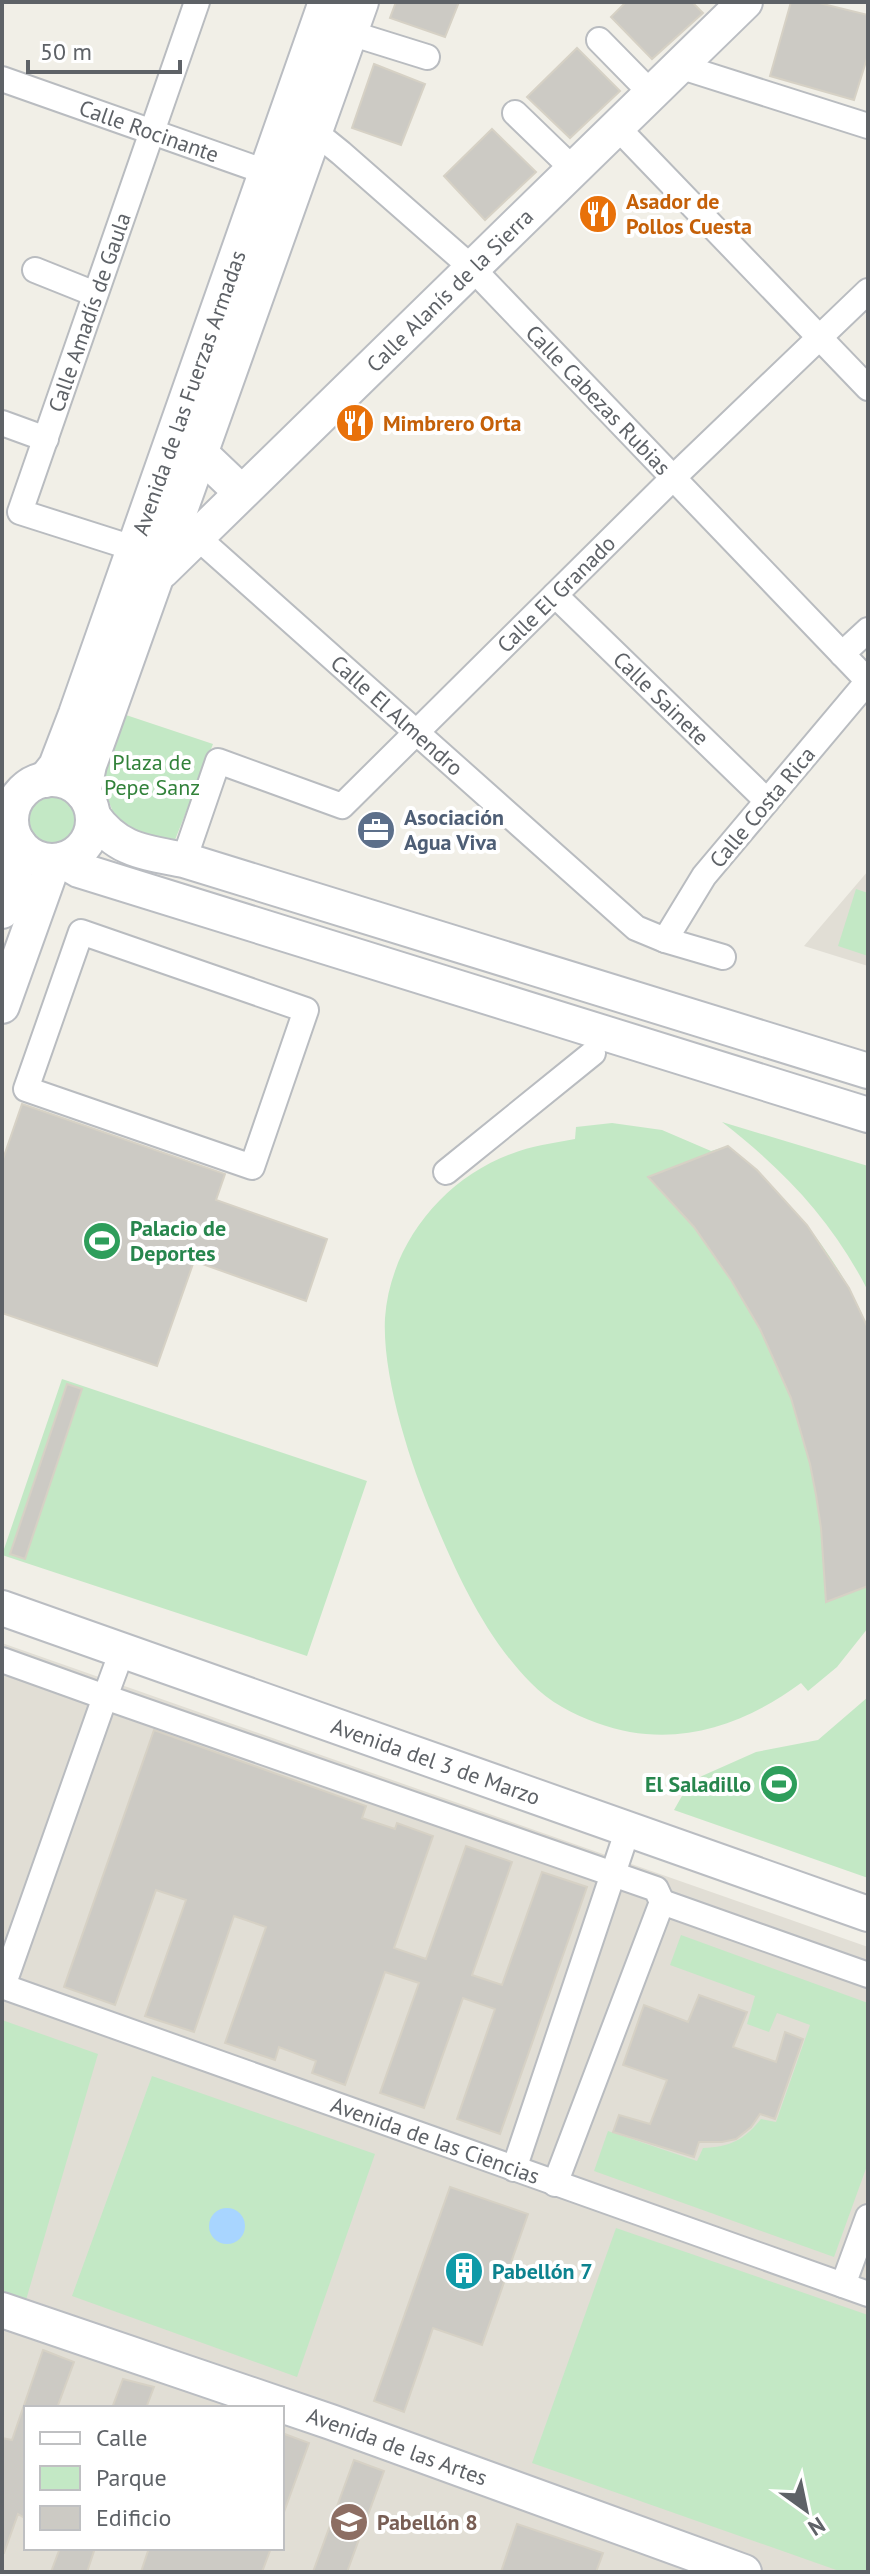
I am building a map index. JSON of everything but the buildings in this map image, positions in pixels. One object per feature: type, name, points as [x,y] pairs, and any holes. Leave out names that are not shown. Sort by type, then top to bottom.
[{"type":"street","name":"Calle Amadís de Gaula","points":[[133,548],[20,512],[197,2]]},
{"type":"street","name":"Avenida de las Fuerzas Armadas","points":[[45,780],[56,766],[76,714],[326,2]]},
{"type":"street","name":"Calle Alanís de la Sierra","points":[[156,577],[679,66],[731,7]]},
{"type":"street","name":"Avenida de las Fuerzas Armadas","points":[[88,805],[89,765],[355,18]]},
{"type":"street","points":[[355,18],[427,57]]},
{"type":"street","points":[[599,40],[651,93]]},
{"type":"street","points":[[679,66],[867,122]]},
{"type":"street","name":"Calle Rocinante","points":[[2,79],[298,183]]},
{"type":"street","points":[[515,113],[573,169]]},
{"type":"street","points":[[283,121],[315,132]]},
{"type":"street","points":[[616,126],[868,388]]},
{"type":"street","name":"Calle Cabezas Rubias","points":[[315,132],[472,268],[868,681]]},
{"type":"street","points":[[35,270],[95,294]]},
{"type":"street","name":"Calle El Granado","points":[[184,860],[218,761],[342,806],[674,477],[868,291]]},
{"type":"street","points":[[2,423],[46,439]]},
{"type":"street","name":"Avenida de las Fuerzas Armadas","points":[[199,452],[241,492]]},
{"type":"street","name":"Calle El Almendro","points":[[197,537],[636,928],[723,957]]},
{"type":"street","name":"Calle Sainete","points":[[555,595],[767,801]]},
{"type":"street","points":[[842,654],[868,630]]},
{"type":"street","name":"Calle Costa Rica","points":[[665,940],[704,876],[868,681]]},
{"type":"street","points":[[2,911],[13,882],[9,801],[28,787],[45,780],[62,780],[88,805],[115,841],[148,853],[184,860],[868,1071]]},
{"type":"street","points":[[2,1006],[58,860],[75,854],[86,844],[92,831],[88,805]]},
{"type":"street","points":[[12,838],[35,857],[58,860],[79,870],[868,1115]]},
{"type":"street","points":[[81,932],[306,1010],[252,1167],[26,1089],[81,932]]},
{"type":"street","points":[[446,1172],[593,1053]]},
{"type":"street","name":"Avenida del 3 de Marzo","points":[[2,1608],[868,1914]]},
{"type":"street","points":[[2,1986],[122,1651]]},
{"type":"street","points":[[2,1660],[656,1889],[662,1902],[555,2184]]},
{"type":"street","points":[[514,2169],[628,1829]]},
{"type":"street","points":[[662,1902],[868,1975]]},
{"type":"street","name":"Avenida de las Ciencias","points":[[2,1986],[868,2294]]},
{"type":"street","points":[[843,2285],[868,2217]]},
{"type":"street","name":"Avenida de las Artes","points":[[2,2310],[331,2422],[744,2572]]},
{"type":"shaded area","points":[[868,871],[868,966],[804,946]]},
{"type":"shaded area","points":[[2,1643],[868,1947],[868,2572],[2,2572]]},
{"type":"green space","name":"Plaza de Pepe Sanz","points":[[123,714],[213,744],[173,845],[138,835],[116,820],[101,781]]},
{"type":"green space","points":[[55,792],[75,806],[79,823],[67,842],[46,846],[36,842],[29,834],[26,813],[31,803],[40,796]]},
{"type":"green space","points":[[856,889],[868,893],[868,956],[838,946]]},
{"type":"green space","points":[[722,1122],[868,1166],[868,1291],[839,1241],[805,1198],[766,1159]]},
{"type":"green space","points":[[612,1123],[662,1130],[711,1151],[728,1146],[770,1185],[809,1228],[842,1276],[868,1328],[868,1628],[837,1667],[808,1691],[801,1683],[778,1699],[729,1723],[678,1734],[625,1731],[570,1711],[538,1690],[500,1646],[463,1583],[424,1495],[399,1419],[385,1341],[389,1291],[397,1265],[424,1218],[443,1198],[486,1165],[534,1147],[575,1139],[576,1127]]},
{"type":"green space","points":[[62,1379],[367,1481],[307,1656],[2,1555]]},
{"type":"green space","name":"El Saladillo","points":[[868,1697],[868,1878],[674,1810],[687,1787],[702,1776],[756,1752],[818,1740]]},
{"type":"green space","points":[[681,1935],[868,2003],[868,2163],[834,2257],[594,2171],[608,2131],[697,2161],[703,2148],[736,2141],[761,2119],[776,2122],[810,2025],[777,2013],[769,2032],[747,2024],[755,1996],[670,1965]]},
{"type":"green space","points":[[2,2020],[98,2054],[26,2300],[2,2293]]},
{"type":"green space","points":[[152,2076],[375,2154],[297,2377],[72,2296]]},
{"type":"green space","points":[[616,2228],[868,2315],[868,2572],[842,2572],[532,2463]]},
{"type":"water","points":[[227,2208],[240,2213],[245,2226],[240,2239],[227,2244],[214,2239],[209,2226],[214,2213]]},
{"type":"place","name":"Asador de Pollos Cuesta","points":[[598,214]]},
{"type":"place","name":"Mimbrero Orta","points":[[355,423]]},
{"type":"place","name":"Asociación Agua Viva","points":[[376,830]]},
{"type":"place","name":"Palacio de Deportes","points":[[102,1241]]},
{"type":"place","name":"El Saladillo","points":[[779,1784]]},
{"type":"place","name":"Pabellón 7","points":[[464,2271]]},
{"type":"place","name":"Pabellón 8","points":[[349,2522]]}]
